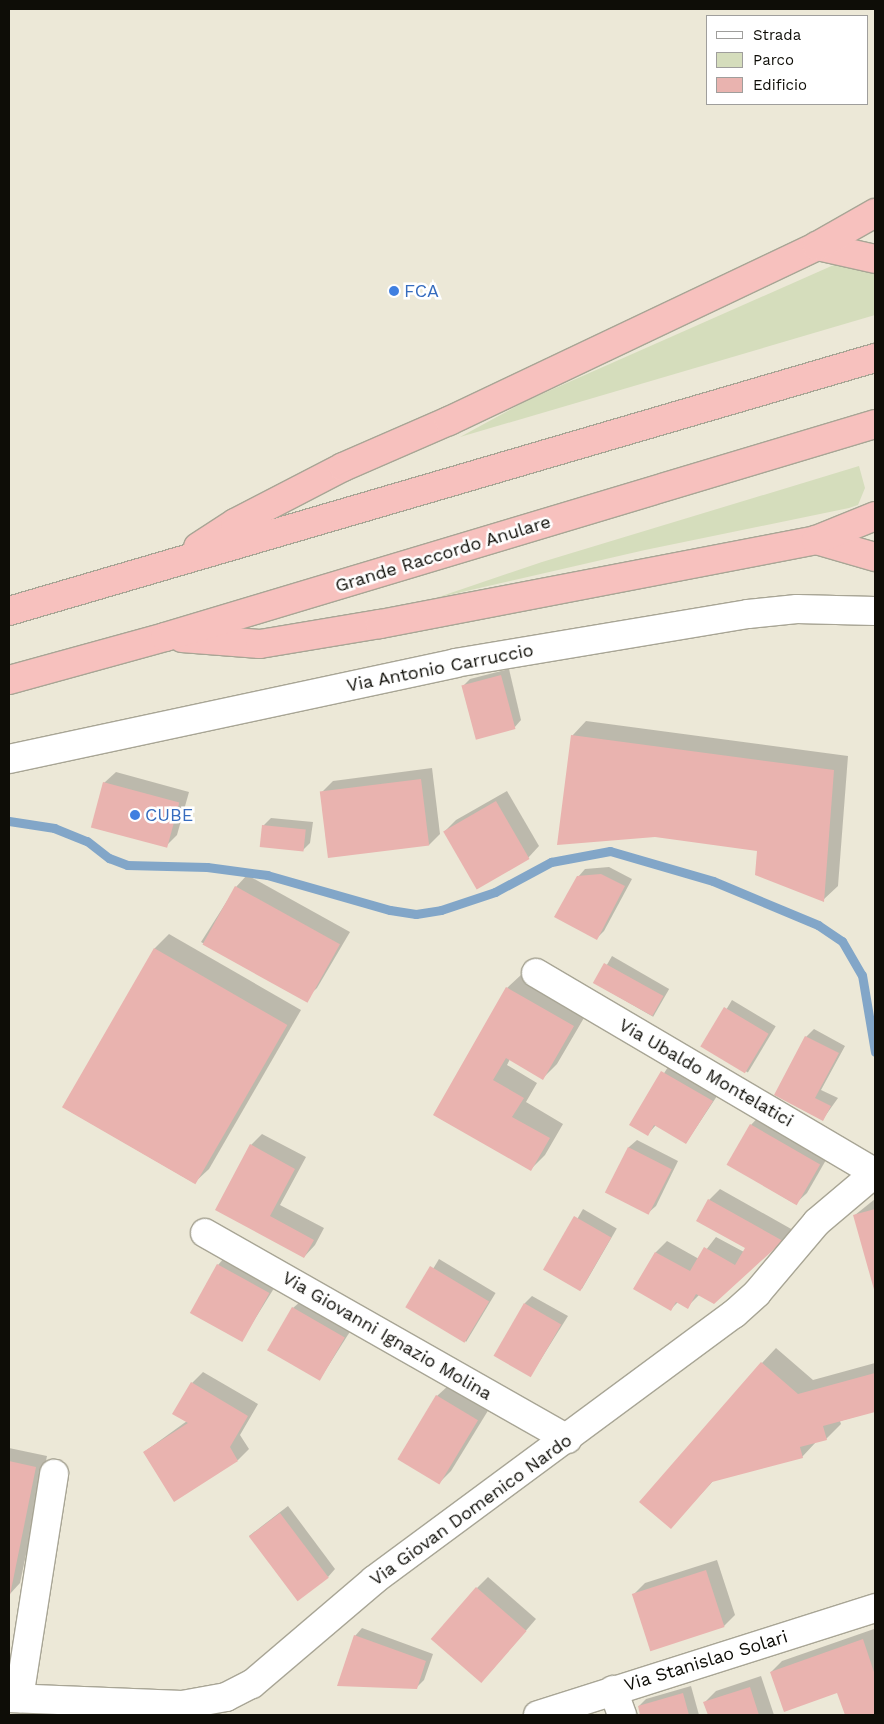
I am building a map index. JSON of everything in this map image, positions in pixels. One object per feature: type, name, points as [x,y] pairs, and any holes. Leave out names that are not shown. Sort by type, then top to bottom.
[{"type":"highway","points":[[176,562],[235,523],[343,467],[449,421],[817,246],[875,213]]},
{"type":"highway","points":[[817,246],[875,259]]},
{"type":"highway","points":[[9,611],[866,360]]},
{"type":"highway","name":"Grande Raccordo Anulare","points":[[9,680],[165,637],[875,424]]},
{"type":"highway","points":[[165,637],[260,644],[380,624],[816,540],[875,516]]},
{"type":"highway","points":[[816,540],[875,557]]},
{"type":"street","name":"Via Antonio Carruccio","points":[[9,759],[465,662],[748,614],[797,609],[875,611]]},
{"type":"street","name":"Via Ubaldo Montelatici","points":[[536,973],[875,1173]]},
{"type":"street","name":"Via Giovan Domenico Nardo","points":[[14,1698],[182,1706],[226,1697],[264,1676],[374,1580],[568,1440],[746,1304],[817,1222],[875,1173]]},
{"type":"street","name":"Via Giovanni Ignazio Molina","points":[[205,1233],[568,1440]]},
{"type":"street","points":[[14,1698],[54,1474]]},
{"type":"street","name":"Via Stanislao Solari","points":[[538,1715],[875,1608]]},
{"type":"street","points":[[613,1690],[622,1715]]},
{"type":"green space","points":[[845,260],[875,263],[875,315],[460,437],[526,401]]},
{"type":"green space","points":[[859,466],[865,488],[858,505],[849,508],[645,550],[436,598],[542,562]]},
{"type":"building","points":[[501,675],[515,729],[476,740],[461,686]]},
{"type":"building","points":[[571,735],[834,770],[824,902],[755,875],[757,851],[655,837],[557,845]]},
{"type":"building","points":[[421,779],[429,846],[328,858],[320,791]]},
{"type":"building","name":"CUBE","points":[[103,782],[179,802],[167,848],[91,827]]},
{"type":"building","points":[[496,801],[530,859],[477,890],[443,832]]},
{"type":"building","points":[[262,825],[306,830],[303,851],[260,847]]},
{"type":"building","points":[[601,874],[625,886],[597,940],[554,917],[577,876]]},
{"type":"building","points":[[235,886],[340,944],[307,1003],[203,945]]},
{"type":"building","points":[[154,948],[287,1025],[195,1184],[62,1107]]},
{"type":"building","points":[[604,963],[663,996],[652,1016],[593,983]]},
{"type":"building","points":[[506,987],[574,1026],[543,1080],[506,1058],[493,1080],[524,1098],[512,1117],[550,1138],[531,1171],[433,1115]]},
{"type":"building","points":[[724,1007],[769,1034],[745,1073],[700,1046]]},
{"type":"building","points":[[805,1036],[839,1053],[815,1098],[831,1106],[823,1121],[774,1095]]},
{"type":"building","points":[[661,1071],[713,1101],[686,1144],[654,1125],[648,1136],[629,1125]]},
{"type":"building","points":[[750,1124],[820,1164],[797,1205],[726,1165]]},
{"type":"building","points":[[250,1144],[295,1169],[270,1216],[314,1240],[304,1258],[215,1210]]},
{"type":"building","points":[[628,1147],[672,1169],[649,1215],[605,1192]]},
{"type":"building","points":[[708,1199],[783,1241],[714,1304],[696,1294],[688,1309],[676,1302],[671,1311],[633,1289],[655,1252],[690,1271],[704,1247],[735,1265],[745,1248],[696,1221]]},
{"type":"building","points":[[875,1209],[875,1293],[853,1215]]},
{"type":"building","points":[[574,1216],[611,1238],[580,1291],[543,1270]]},
{"type":"building","points":[[217,1264],[269,1293],[242,1342],[190,1313]]},
{"type":"building","points":[[430,1266],[489,1302],[464,1343],[405,1307]]},
{"type":"building","points":[[524,1303],[561,1324],[531,1377],[494,1356]]},
{"type":"building","points":[[292,1307],[345,1338],[320,1381],[267,1350]]},
{"type":"building","points":[[761,1362],[798,1394],[875,1373],[875,1412],[823,1426],[827,1440],[800,1447],[803,1458],[712,1482],[671,1529],[639,1502]]},
{"type":"building","points":[[191,1382],[248,1416],[230,1447],[238,1461],[174,1502],[143,1452],[188,1423],[172,1414]]},
{"type":"building","points":[[436,1395],[478,1420],[439,1485],[397,1459]]},
{"type":"building","points":[[9,1461],[36,1467],[10,1595],[9,1595]]},
{"type":"building","points":[[280,1513],[329,1578],[298,1601],[249,1536]]},
{"type":"building","points":[[706,1570],[725,1627],[650,1651],[632,1594]]},
{"type":"building","points":[[476,1587],[527,1631],[481,1683],[431,1639]]},
{"type":"building","points":[[354,1635],[426,1661],[417,1689],[337,1686]]},
{"type":"building","points":[[863,1639],[875,1675],[875,1715],[845,1715],[837,1693],[784,1712],[770,1672]]},
{"type":"building","points":[[750,1687],[759,1715],[708,1715],[703,1702]]},
{"type":"building","points":[[683,1693],[689,1715],[640,1715],[638,1706]]},
{"type":"waterway","points":[[9,821],[54,828],[87,841],[109,858],[127,865],[207,867],[267,875],[390,910],[416,914],[441,910],[495,892],[551,862],[610,851],[713,881],[818,925],[842,941],[862,975],[875,1052]]},
{"type":"place","name":"FCA","points":[[394,291]]},
{"type":"place","name":"CUBE","points":[[135,815]]}]
